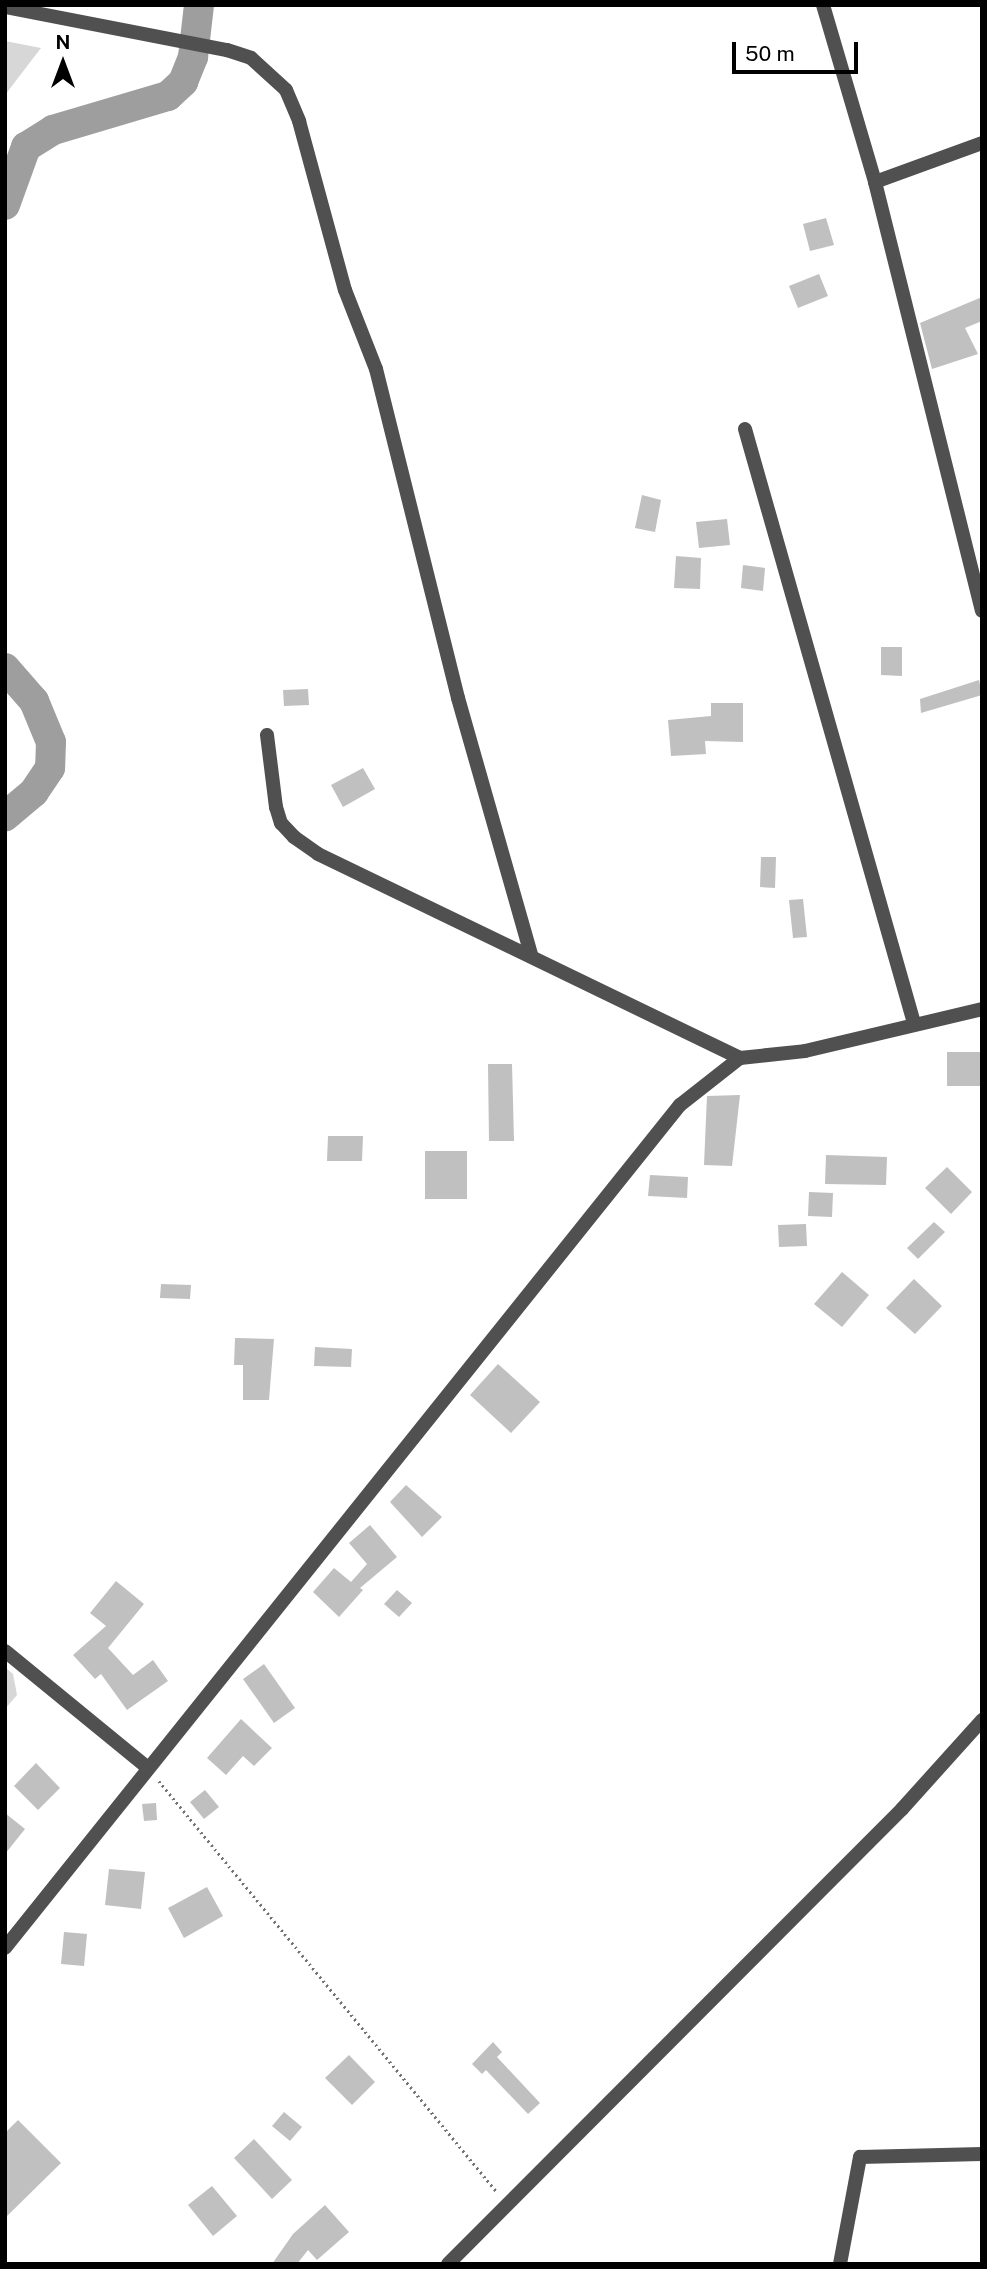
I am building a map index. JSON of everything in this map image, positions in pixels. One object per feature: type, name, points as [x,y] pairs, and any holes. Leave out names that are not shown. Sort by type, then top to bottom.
[{"type":"street","points":[[823,5],[875,181],[982,611]]},
{"type":"street","points":[[5,7],[184,41],[251,58],[271,73],[286,90],[299,121],[345,290],[376,369],[458,698],[532,957]]},
{"type":"street","points":[[875,181],[982,143]]},
{"type":"street","points":[[745,429],[914,1023]]},
{"type":"street","points":[[267,736],[276,807],[281,823],[294,837],[318,854],[740,1058]]},
{"type":"street","points":[[5,1948],[680,1105],[740,1058],[805,1051],[982,1009]]},
{"type":"street","points":[[5,1651],[148,1768]]},
{"type":"street","points":[[448,2264],[902,1809],[982,1720]]},
{"type":"street","points":[[840,2264],[859,2157],[982,2154]]},
{"type":"path","points":[[148,1768],[507,2205]]},
{"type":"shaded area","points":[[5,41],[41,48],[5,95]]},
{"type":"shaded area","points":[[5,1667],[13,1674],[17,1695],[5,1709]]},
{"type":"building","points":[[826,218],[834,245],[810,251],[803,224]]},
{"type":"building","points":[[819,274],[828,296],[798,308],[789,286]]},
{"type":"building","points":[[982,297],[982,321],[965,328],[978,354],[932,369],[920,323]]},
{"type":"building","points":[[642,495],[661,500],[655,532],[635,528]]},
{"type":"building","points":[[727,519],[730,545],[699,548],[696,522]]},
{"type":"building","points":[[676,556],[701,558],[700,589],[674,588]]},
{"type":"building","points":[[743,565],[765,568],[763,591],[741,588]]},
{"type":"building","points":[[881,647],[902,647],[902,676],[881,675]]},
{"type":"building","points":[[979,680],[982,695],[921,713],[920,699]]},
{"type":"building","points":[[308,689],[309,705],[284,706],[283,690]]},
{"type":"building","points":[[711,703],[743,703],[743,742],[705,741],[706,754],[671,756],[668,720],[711,716]]},
{"type":"building","points":[[363,768],[375,789],[343,807],[331,785]]},
{"type":"building","points":[[761,857],[776,857],[775,888],[760,887]]},
{"type":"building","points":[[803,899],[807,937],[793,938],[789,900]]},
{"type":"building","points":[[947,1052],[980,1052],[980,1086],[947,1086]]},
{"type":"building","points":[[488,1064],[512,1064],[514,1141],[489,1141]]},
{"type":"building","points":[[740,1095],[732,1166],[704,1165],[707,1096]]},
{"type":"building","points":[[328,1136],[363,1136],[362,1161],[327,1161]]},
{"type":"building","points":[[425,1151],[467,1151],[467,1199],[425,1199]]},
{"type":"building","points":[[826,1155],[887,1157],[886,1185],[825,1184]]},
{"type":"building","points":[[947,1167],[972,1192],[951,1214],[925,1188]]},
{"type":"building","points":[[650,1175],[688,1177],[687,1198],[648,1196]]},
{"type":"building","points":[[809,1192],[833,1193],[832,1217],[808,1216]]},
{"type":"building","points":[[934,1222],[945,1232],[918,1259],[907,1248]]},
{"type":"building","points":[[806,1224],[807,1246],[779,1247],[778,1225]]},
{"type":"building","points":[[842,1272],[869,1295],[842,1327],[814,1304]]},
{"type":"building","points":[[914,1279],[942,1306],[915,1334],[886,1308]]},
{"type":"building","points":[[161,1284],[191,1285],[190,1299],[160,1298]]},
{"type":"building","points":[[235,1338],[274,1339],[269,1400],[243,1400],[243,1365],[234,1365]]},
{"type":"building","points":[[315,1347],[352,1349],[351,1367],[314,1366]]},
{"type":"building","points":[[498,1364],[540,1402],[511,1433],[470,1395]]},
{"type":"building","points":[[406,1485],[442,1517],[422,1537],[390,1502]]},
{"type":"building","points":[[370,1525],[397,1557],[360,1588],[363,1590],[339,1617],[313,1592],[334,1568],[351,1582],[367,1564],[349,1543]]},
{"type":"building","points":[[116,1581],[144,1604],[108,1648],[133,1675],[153,1660],[168,1681],[127,1710],[101,1674],[95,1679],[73,1655],[106,1626],[90,1613]]},
{"type":"building","points":[[397,1590],[412,1603],[399,1617],[384,1604]]},
{"type":"building","points":[[264,1664],[295,1708],[274,1723],[243,1679]]},
{"type":"building","points":[[241,1719],[272,1748],[254,1766],[243,1756],[226,1775],[207,1758]]},
{"type":"building","points":[[36,1763],[60,1788],[38,1810],[14,1786]]},
{"type":"building","points":[[205,1790],[219,1807],[204,1819],[190,1802]]},
{"type":"building","points":[[156,1803],[157,1820],[144,1821],[142,1804]]},
{"type":"building","points":[[5,1813],[25,1829],[5,1854]]},
{"type":"building","points":[[109,1869],[145,1872],[141,1909],[105,1905]]},
{"type":"building","points":[[207,1887],[223,1916],[184,1938],[168,1908]]},
{"type":"building","points":[[64,1932],[87,1934],[84,1966],[61,1964]]},
{"type":"building","points":[[493,2042],[502,2052],[497,2057],[540,2103],[528,2114],[486,2070],[482,2074],[472,2064]]},
{"type":"building","points":[[349,2055],[375,2082],[352,2105],[325,2078]]},
{"type":"building","points":[[284,2112],[302,2127],[290,2141],[272,2126]]},
{"type":"building","points":[[18,2120],[61,2163],[5,2218],[5,2133]]},
{"type":"building","points":[[254,2139],[292,2180],[272,2199],[234,2158]]},
{"type":"building","points":[[212,2186],[237,2216],[213,2236],[188,2205]]},
{"type":"building","points":[[325,2205],[349,2232],[317,2260],[308,2250],[297,2264],[272,2264],[293,2234]]},
{"type":"waterway","points":[[5,205],[26,147],[53,130],[168,96],[183,82],[193,57],[199,5]]},
{"type":"waterway","points":[[5,668],[34,701],[51,742],[50,768],[34,792],[5,816]]}]
